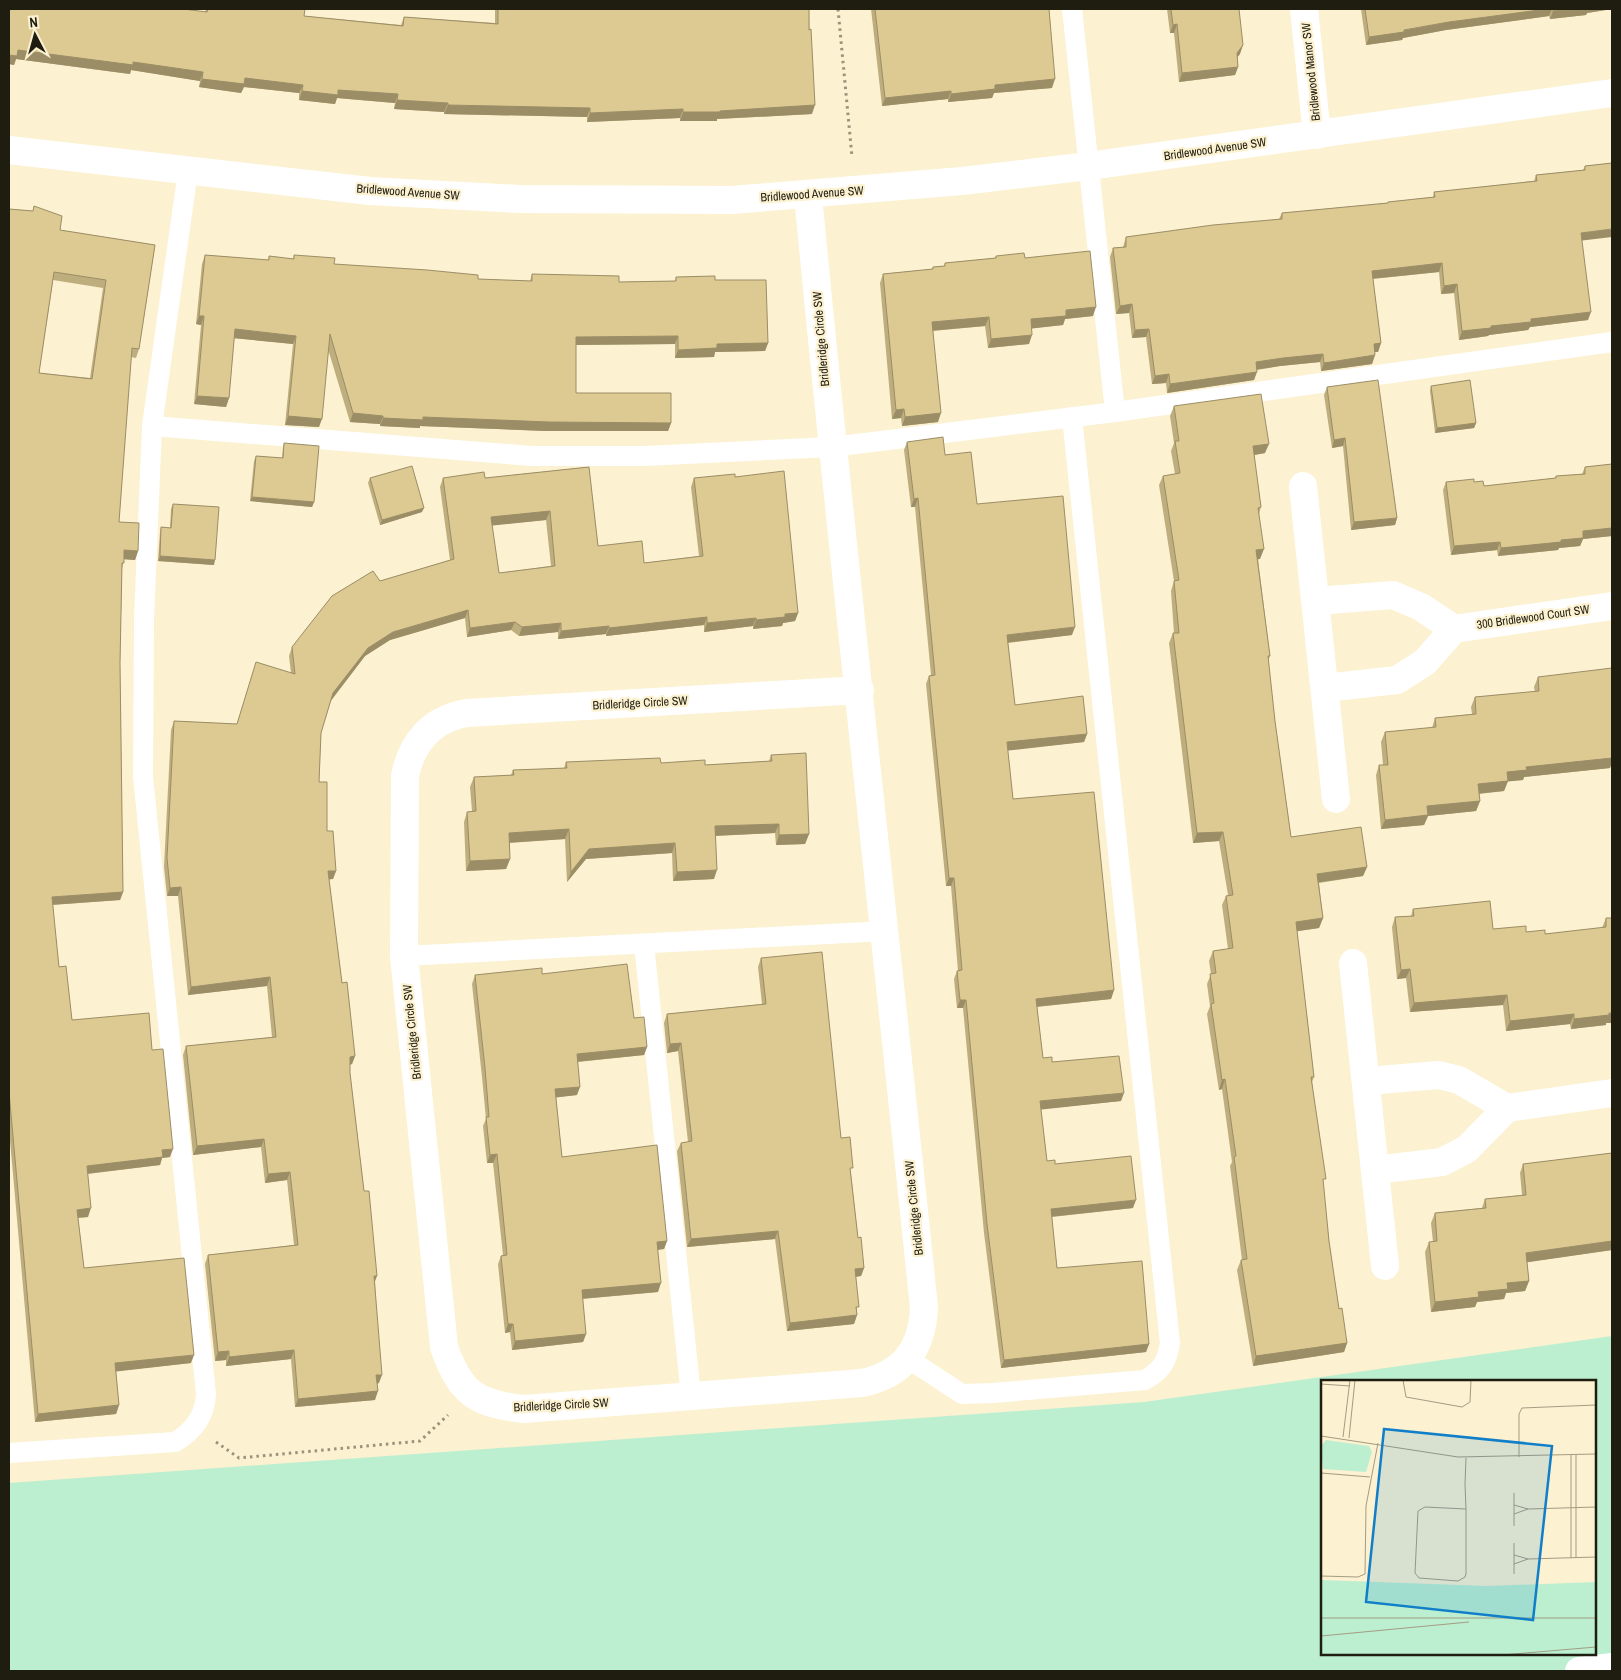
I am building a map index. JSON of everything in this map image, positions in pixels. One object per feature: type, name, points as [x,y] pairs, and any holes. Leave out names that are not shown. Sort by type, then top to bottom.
[{"type":"main road","name":"Bridlewood Manor SW","points":[[1304,9],[1317,134]]},
{"type":"main road","name":"Bridlewood Avenue SW","points":[[9,150],[370,191],[520,199],[732,200],[856,191],[1089,166],[1612,93]]},
{"type":"main road","name":"Bridleridge Circle SW","points":[[808,195],[832,448],[860,690],[924,1308],[920,1338],[907,1358],[891,1373],[862,1384],[524,1409],[494,1405],[471,1393],[462,1385],[452,1371],[444,1348],[404,956],[405,776],[409,757],[434,725],[452,716],[468,713],[860,690]]},
{"type":"main road","points":[[1302,486],[1336,799]]},
{"type":"main road","points":[[1316,601],[1393,595],[1421,607],[1454,629],[1425,662],[1397,680],[1325,688]]},
{"type":"main road","name":"300 Bridlewood Court SW","points":[[1454,629],[1612,606]]},
{"type":"main road","points":[[1354,963],[1385,1266]]},
{"type":"main road","points":[[1366,1081],[1439,1075],[1459,1080],[1507,1108]]},
{"type":"main road","points":[[1375,1170],[1442,1162],[1467,1149],[1507,1108],[1612,1093]]},
{"type":"main road","points":[[1579,1671],[1612,1667]]},
{"type":"lane","points":[[1072,9],[1115,412]]},
{"type":"lane","points":[[9,1452],[175,1442],[196,1427],[205,1406],[206,1394],[143,777],[144,620],[152,426],[188,171]]},
{"type":"lane","points":[[152,426],[532,456],[644,456],[832,448],[1072,418],[1612,342]]},
{"type":"lane","points":[[907,1358],[962,1394],[1145,1380],[1159,1372],[1166,1363],[1169,1353],[1170,1343],[1072,418]]},
{"type":"lane","points":[[404,956],[885,931]]},
{"type":"lane","points":[[644,944],[691,1396]]},
{"type":"path","points":[[838,9],[856,191]]},
{"type":"path","points":[[196,1427],[239,1458],[420,1441],[471,1393]]},
{"type":"green space","points":[[1612,1336],[1612,1671],[9,1671],[9,1483],[1144,1402]]},
{"type":"building","points":[[9,9],[183,9],[207,12],[208,9],[305,9],[304,16],[403,26],[404,17],[498,24],[498,9],[809,9],[815,105],[720,112],[683,112],[683,109],[590,113],[590,108],[448,105],[448,103],[397,100],[398,94],[338,90],[338,95],[302,91],[303,85],[245,78],[244,84],[202,79],[203,72],[133,62],[133,65],[18,50],[17,56],[9,55]]},
{"type":"building","points":[[875,9],[1049,9],[1055,79],[995,85],[995,89],[951,94],[951,91],[885,98]]},
{"type":"building","points":[[1171,9],[1239,9],[1243,45],[1237,53],[1238,67],[1182,73],[1177,24],[1173,25]]},
{"type":"building","points":[[1365,9],[1547,9],[1449,22],[1404,30],[1404,32],[1369,37]]},
{"type":"building","points":[[1553,9],[1572,9],[1553,11]]},
{"type":"building","points":[[1612,163],[1612,229],[1581,233],[1591,312],[1531,319],[1531,322],[1462,331],[1457,284],[1444,286],[1442,263],[1372,271],[1381,343],[1374,344],[1375,355],[1324,363],[1323,354],[1283,358],[1256,362],[1257,372],[1170,384],[1169,374],[1155,376],[1149,329],[1135,330],[1132,304],[1120,306],[1113,248],[1126,247],[1126,237],[1213,225],[1282,219],[1282,213],[1435,197],[1434,192],[1537,181],[1536,175],[1585,170],[1585,166]]},
{"type":"building","points":[[34,206],[62,216],[60,230],[155,245],[139,349],[132,348],[119,522],[139,523],[138,551],[124,550],[124,563],[122,563],[120,663],[123,892],[52,897],[59,967],[66,966],[72,1020],[149,1013],[152,1050],[163,1049],[173,1149],[162,1150],[163,1157],[87,1166],[91,1208],[77,1210],[84,1268],[184,1258],[194,1355],[115,1363],[119,1405],[38,1414],[9,1092],[9,209],[33,211]],"holes":[[[54,272],[106,280],[92,379],[39,373]]]},
{"type":"building","points":[[1090,251],[1096,307],[1066,310],[1066,316],[1031,319],[1032,335],[991,339],[989,317],[932,322],[941,413],[905,417],[904,409],[896,410],[883,274],[933,269],[933,267],[945,266],[945,263],[996,258],[996,256],[1024,253],[1025,258]]},
{"type":"building","points":[[205,255],[269,260],[269,256],[294,259],[294,255],[335,258],[334,264],[478,275],[478,279],[532,281],[532,274],[619,276],[619,282],[676,281],[676,277],[715,276],[715,280],[766,280],[768,343],[717,344],[717,348],[678,350],[678,336],[576,337],[576,393],[671,393],[671,423],[549,422],[423,417],[423,420],[383,418],[383,416],[353,413],[330,334],[322,419],[288,416],[296,336],[235,329],[229,398],[197,396],[204,316],[199,316]]},
{"type":"building","points":[[1378,380],[1397,518],[1354,522],[1345,438],[1334,440],[1327,387]]},
{"type":"building","points":[[1470,380],[1476,423],[1437,428],[1431,386]]},
{"type":"building","points":[[1261,394],[1269,444],[1253,446],[1261,507],[1258,508],[1264,549],[1256,550],[1270,656],[1268,656],[1275,721],[1291,837],[1361,827],[1367,867],[1317,874],[1323,918],[1296,922],[1314,1077],[1311,1077],[1326,1179],[1323,1179],[1329,1241],[1339,1309],[1342,1308],[1347,1343],[1256,1356],[1241,1260],[1247,1259],[1234,1157],[1236,1156],[1225,1079],[1222,1080],[1211,1004],[1214,1003],[1210,974],[1216,973],[1213,951],[1233,948],[1226,896],[1233,895],[1223,832],[1197,833],[1173,633],[1179,633],[1174,581],[1179,580],[1163,476],[1180,473],[1175,441],[1179,441],[1174,406]]},
{"type":"building","points":[[943,437],[945,455],[971,452],[977,504],[1063,496],[1075,627],[1007,635],[1015,705],[1083,696],[1087,734],[1007,742],[1013,799],[1094,792],[1114,990],[1036,999],[1043,1058],[1052,1057],[1052,1062],[1119,1056],[1124,1093],[1040,1101],[1047,1161],[1055,1160],[1055,1164],[1131,1156],[1136,1200],[1051,1209],[1057,1268],[1142,1261],[1149,1344],[1004,1360],[987,1224],[966,1000],[960,1000],[957,971],[962,970],[954,878],[949,878],[929,676],[935,675],[918,498],[914,499],[907,442]]},
{"type":"building","points":[[284,443],[319,446],[314,502],[252,497],[256,456],[283,458]]},
{"type":"building","points":[[1612,464],[1612,528],[1583,531],[1583,538],[1561,540],[1561,542],[1501,548],[1500,542],[1454,546],[1446,482],[1474,479],[1474,482],[1483,481],[1484,486],[1585,474],[1585,467]]},
{"type":"building","points":[[412,466],[424,508],[382,520],[370,478]]},
{"type":"building","points":[[589,467],[598,546],[642,541],[644,563],[703,556],[694,478],[735,474],[735,477],[784,471],[798,613],[785,614],[785,617],[756,620],[756,618],[707,623],[707,617],[609,628],[609,626],[561,631],[561,623],[522,627],[515,622],[470,628],[468,610],[393,632],[368,648],[333,693],[321,733],[319,782],[327,782],[327,831],[333,831],[336,871],[328,871],[342,983],[347,982],[355,1056],[350,1057],[350,1073],[364,1191],[369,1191],[377,1276],[374,1276],[382,1375],[376,1375],[378,1391],[298,1399],[294,1350],[229,1357],[229,1351],[218,1352],[208,1255],[298,1245],[290,1172],[268,1174],[264,1139],[197,1146],[186,1046],[276,1037],[270,977],[191,987],[181,887],[170,888],[167,858],[174,721],[237,724],[256,662],[295,674],[292,647],[332,596],[373,571],[380,581],[454,559],[443,478],[484,472],[485,478]],"holes":[[[550,511],[555,566],[499,573],[491,517]]]},
{"type":"building","points":[[173,504],[219,507],[215,560],[160,556],[161,527],[171,528]]},
{"type":"building","points":[[1612,668],[1612,758],[1526,767],[1527,770],[1507,772],[1508,781],[1478,784],[1480,801],[1427,806],[1428,815],[1385,820],[1379,765],[1388,765],[1385,732],[1436,727],[1435,718],[1476,714],[1475,697],[1539,691],[1538,677]]},
{"type":"building","points":[[806,753],[809,834],[779,835],[779,824],[715,826],[717,870],[677,872],[675,843],[589,849],[571,872],[569,829],[509,833],[510,859],[470,861],[467,812],[476,811],[474,777],[514,775],[513,770],[567,768],[566,762],[660,758],[661,763],[705,760],[705,765],[772,761],[771,755]]},
{"type":"building","points":[[1490,901],[1493,929],[1526,926],[1526,932],[1545,930],[1545,934],[1606,927],[1606,918],[1612,918],[1612,1013],[1609,1013],[1609,1015],[1574,1019],[1574,1014],[1510,1021],[1507,995],[1414,1003],[1410,969],[1401,970],[1395,917],[1414,916],[1413,909]]},
{"type":"building","points":[[822,952],[841,1138],[850,1137],[853,1168],[850,1168],[858,1238],[861,1237],[864,1268],[855,1269],[859,1307],[856,1307],[857,1315],[790,1323],[778,1231],[691,1239],[681,1143],[692,1141],[681,1043],[670,1044],[667,1014],[766,1004],[761,958]]},
{"type":"building","points":[[627,964],[634,1018],[644,1017],[647,1047],[577,1054],[580,1087],[555,1089],[562,1157],[657,1145],[667,1241],[657,1242],[661,1283],[582,1290],[586,1334],[515,1341],[513,1324],[508,1324],[501,1256],[507,1255],[497,1154],[490,1155],[486,1117],[489,1117],[485,1068],[475,975],[542,968],[542,974]]},
{"type":"building","points":[[1612,1153],[1612,1241],[1526,1253],[1529,1281],[1507,1283],[1508,1289],[1478,1292],[1479,1297],[1435,1302],[1429,1242],[1437,1241],[1435,1213],[1486,1208],[1485,1199],[1526,1195],[1523,1164]]}]
